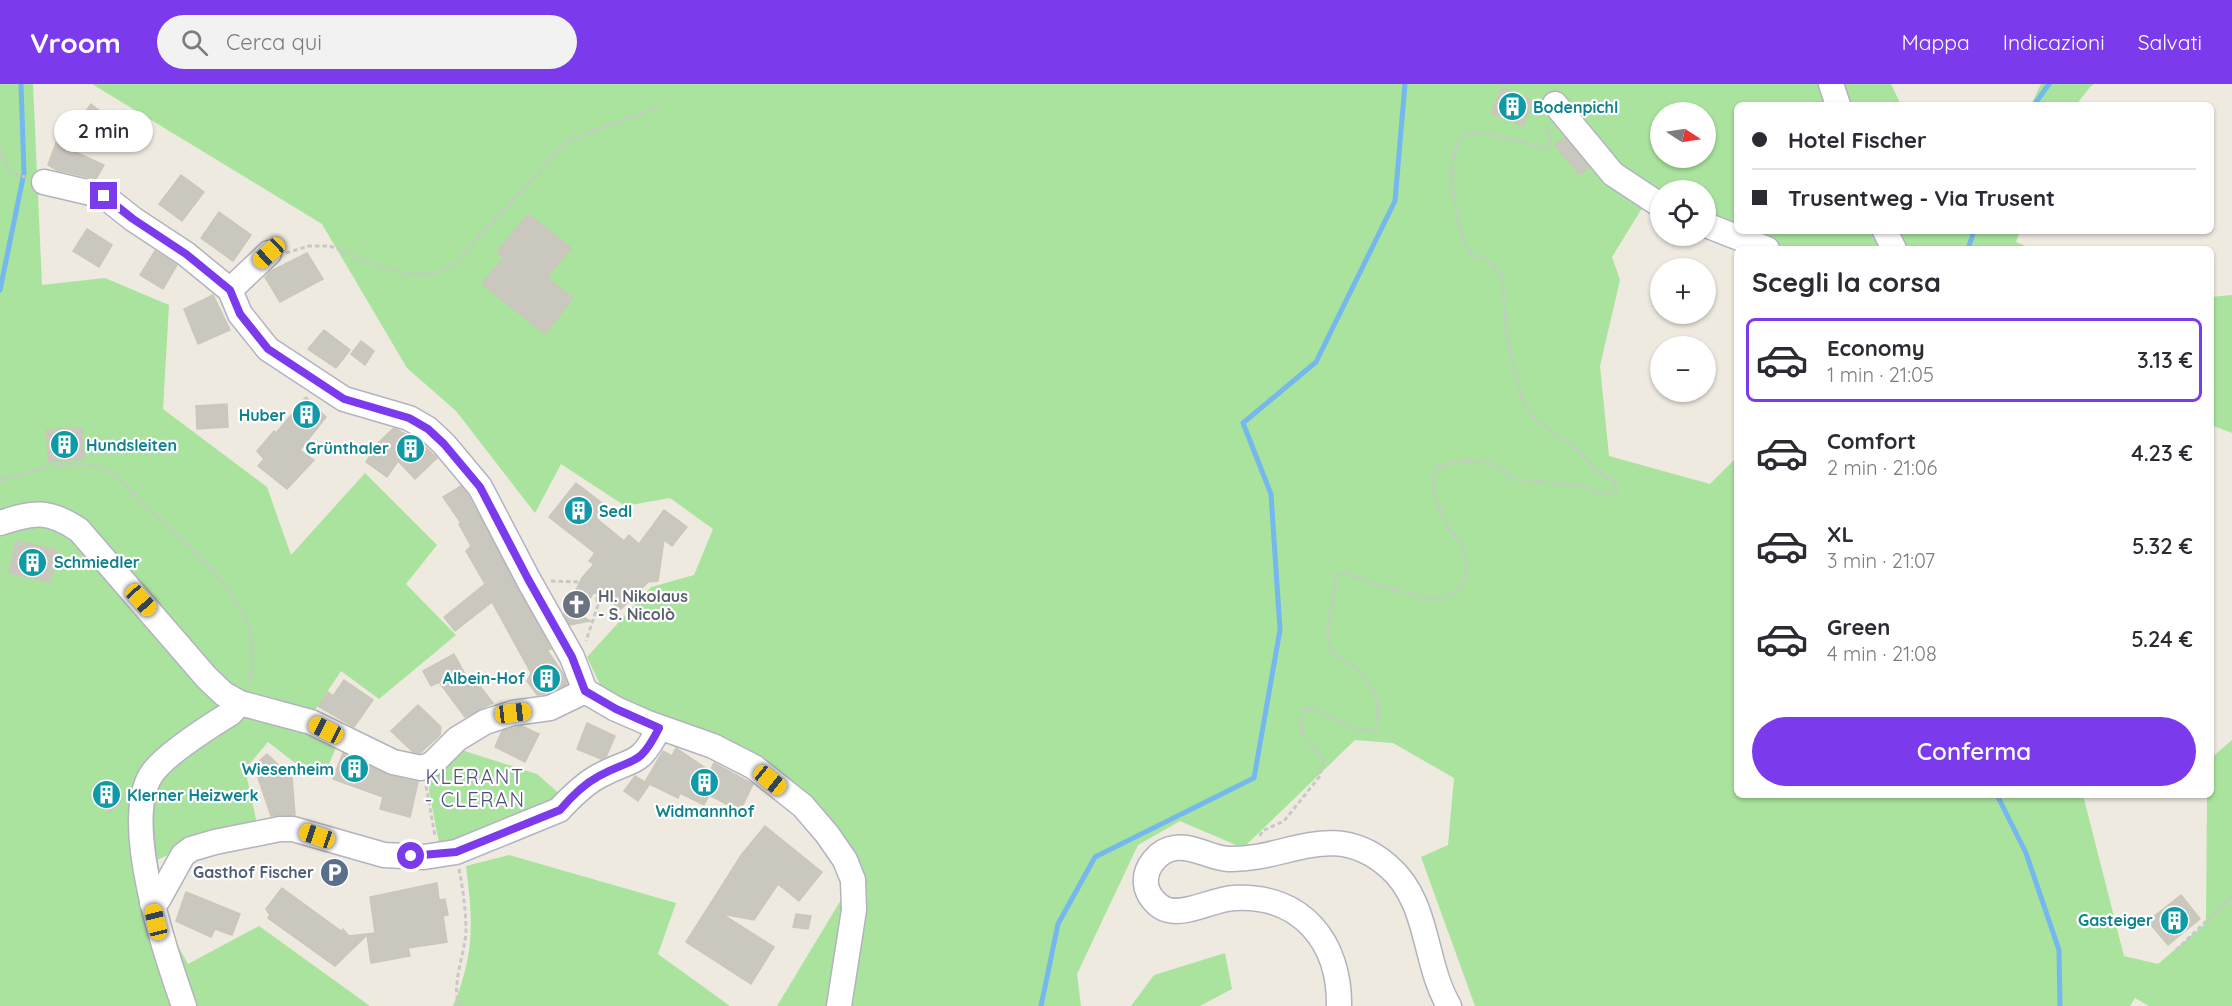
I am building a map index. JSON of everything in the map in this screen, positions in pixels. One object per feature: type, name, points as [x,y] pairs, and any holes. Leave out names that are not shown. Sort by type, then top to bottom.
[{"type":"street","points":[[1831,84],[1837,102]]},
{"type":"street","points":[[1555,104],[1612,174],[1650,199]]},
{"type":"street","points":[[39,181],[104,196],[133,219],[186,254],[230,290],[240,314],[268,349],[344,399],[409,418],[428,429],[444,444],[480,487],[572,657],[585,691],[616,709],[659,728],[713,746],[754,767],[803,806],[845,860],[853,880],[854,910],[839,1006]]},
{"type":"street","points":[[1716,229],[1759,246]]},
{"type":"street","points":[[230,290],[269,253]]},
{"type":"street","points":[[0,523],[22,515],[45,513],[59,517],[79,530],[207,678],[225,694],[240,703],[312,722],[393,762],[411,768],[427,767],[457,739],[485,722],[513,713],[550,708],[585,691]]},
{"type":"street","points":[[184,1006],[161,941],[152,903],[142,830],[142,807],[146,785],[162,762],[231,713],[240,703]]},
{"type":"street","points":[[152,903],[158,900],[177,863],[191,849],[280,829],[302,831],[384,855],[447,854],[560,810],[572,797],[600,775],[634,762],[648,750],[659,728]]},
{"type":"street","points":[[1339,1006],[1340,984],[1333,957],[1320,934],[1303,918],[1283,906],[1258,898],[1234,898],[1206,903],[1185,910],[1169,910],[1158,905],[1146,884],[1147,873],[1153,861],[1163,852],[1176,848],[1200,851],[1225,859],[1258,858],[1297,846],[1323,843],[1347,845],[1369,854],[1389,867],[1408,889],[1420,915],[1437,976],[1449,1006]]},
{"type":"path","points":[[1258,858],[1256,844],[1262,831],[1284,821],[1320,776],[1324,759],[1301,730],[1300,717],[1304,709],[1316,709],[1353,729],[1371,730],[1377,725],[1377,694],[1356,667],[1333,653],[1327,636],[1336,576],[1345,573],[1375,584],[1438,599],[1460,589],[1466,580],[1467,566],[1464,549],[1437,504],[1433,488],[1434,473],[1438,466],[1464,461],[1493,464],[1514,479],[1584,486],[1603,494],[1617,491],[1615,483],[1592,467],[1584,455],[1539,423],[1523,403],[1507,338],[1502,276],[1491,263],[1472,254],[1464,243],[1455,205],[1451,175],[1455,150],[1463,134],[1485,133],[1548,148],[1551,145],[1546,123],[1548,114],[1555,104]]},
{"type":"path","points":[[269,253],[290,254],[309,246],[330,246],[409,274],[422,276],[439,273],[455,263],[567,141],[659,107]]},
{"type":"path","points":[[0,150],[9,172],[39,181]]},
{"type":"path","points":[[0,480],[73,465],[91,465],[110,472],[215,575],[244,617],[251,634],[253,654],[249,682],[240,703]]},
{"type":"path","points":[[528,579],[578,582],[596,593],[598,605],[584,647],[572,657]]},
{"type":"path","points":[[427,767],[426,795],[447,854],[466,928],[464,952],[455,989],[460,1006]]},
{"type":"path","points":[[2176,950],[2232,897]]},
{"type":"green space","points":[[0,84],[33,84],[42,285],[105,278],[169,305],[163,409],[267,487],[291,555],[365,473],[437,545],[406,584],[456,635],[379,699],[341,671],[305,725],[338,742],[324,777],[308,773],[268,742],[245,769],[258,828],[191,844],[136,870],[188,964],[259,926],[370,1006],[0,1006]]},
{"type":"green space","points":[[92,84],[1891,84],[1900,102],[1734,102],[1734,234],[2019,234],[2016,242],[2026,246],[1750,246],[1716,231],[1716,180],[1650,180],[1650,201],[1647,200],[1612,257],[1620,280],[1600,366],[1609,456],[1710,484],[1734,460],[1734,798],[2084,798],[2124,956],[2158,964],[2206,923],[2207,798],[2214,798],[2214,755],[2232,740],[2232,1006],[2149,1006],[2135,998],[2130,1006],[1475,1006],[1421,857],[1448,845],[1454,778],[1393,743],[1355,740],[1243,848],[1180,821],[1138,845],[1077,974],[1081,1006],[777,1006],[853,880],[803,806],[605,695],[587,657],[651,587],[694,575],[713,529],[670,498],[625,506],[561,464],[535,513],[456,411],[407,368],[322,224]]},
{"type":"green space","points":[[2041,84],[2094,84],[2078,102],[2032,102]]},
{"type":"green space","points":[[2232,295],[2232,433],[2214,426],[2214,297]]},
{"type":"green space","points":[[458,749],[537,774],[562,796],[440,848],[429,791],[430,774]]},
{"type":"green space","points":[[509,855],[676,903],[658,954],[730,1006],[453,1006],[469,953],[471,920],[466,866]]},
{"type":"green space","points":[[1225,953],[1232,989],[1200,1006],[1131,1006],[1154,975]]},
{"type":"building","name":"Bodenpichl","points":[[1502,88],[1533,101],[1523,126],[1491,113]]},
{"type":"building","points":[[91,104],[106,116],[90,137],[75,126]]},
{"type":"building","points":[[1564,137],[1589,167],[1580,175],[1555,145]]},
{"type":"building","points":[[56,143],[104,165],[96,179],[57,170],[48,165]]},
{"type":"building","points":[[181,175],[204,192],[182,221],[159,204]]},
{"type":"building","points":[[219,212],[251,235],[233,261],[201,238]]},
{"type":"building","points":[[528,214],[571,248],[547,278],[573,298],[545,334],[482,284],[504,257],[497,252]]},
{"type":"building","points":[[87,229],[112,245],[99,267],[73,251]]},
{"type":"building","points":[[155,251],[177,265],[163,289],[140,275]]},
{"type":"building","points":[[307,253],[323,279],[280,302],[265,277],[271,271]]},
{"type":"building","points":[[213,295],[230,330],[198,344],[184,309]]},
{"type":"building","points":[[324,330],[350,350],[336,368],[308,349]]},
{"type":"building","points":[[361,341],[374,351],[365,365],[351,354]]},
{"type":"building","points":[[306,397],[326,417],[300,450],[314,460],[287,489],[258,466],[264,459],[257,451],[274,431],[276,433]]},
{"type":"building","points":[[227,404],[228,427],[197,429],[196,406]]},
{"type":"building","name":"Hundsleiten","points":[[82,428],[84,459],[49,462],[46,430]]},
{"type":"building","name":"Grünthaler","points":[[394,428],[419,441],[437,458],[415,479],[398,461],[387,477],[366,462],[377,444]]},
{"type":"building","points":[[576,483],[606,506],[596,518],[624,541],[629,535],[639,544],[664,510],[687,527],[672,546],[664,540],[658,581],[648,582],[621,609],[595,590],[580,615],[590,621],[570,625],[564,614],[582,578],[594,564],[589,561],[595,553],[549,517]]},
{"type":"building","points":[[461,486],[551,649],[547,650],[564,675],[567,684],[546,694],[537,695],[527,681],[531,673],[492,602],[455,631],[444,617],[485,584],[466,551],[471,546],[459,524],[461,523],[443,497]]},
{"type":"building","name":"Schmiedler","points":[[16,541],[57,550],[50,582],[9,573]]},
{"type":"building","points":[[454,654],[471,685],[476,681],[493,703],[465,717],[439,682],[431,686],[423,671]]},
{"type":"building","points":[[344,680],[373,700],[354,727],[318,706],[328,692],[333,696]]},
{"type":"building","points":[[418,705],[441,727],[440,735],[420,753],[413,752],[391,731]]},
{"type":"building","points":[[587,723],[615,736],[606,757],[601,759],[577,749]]},
{"type":"building","points":[[522,726],[539,734],[525,762],[495,747],[502,731]]},
{"type":"building","name":"Widmannhof","points":[[676,748],[710,771],[714,763],[753,784],[740,811],[709,795],[704,805],[680,793],[678,798],[645,782],[663,751],[672,756]]},
{"type":"building","points":[[343,753],[387,775],[418,782],[410,817],[380,809],[383,797],[333,779]]},
{"type":"building","points":[[267,754],[292,778],[295,815],[271,816],[254,766]]},
{"type":"building","points":[[635,776],[649,785],[638,801],[624,791]]},
{"type":"building","points":[[107,785],[121,802],[109,812],[94,794]]},
{"type":"building","points":[[765,826],[822,872],[799,901],[778,884],[754,920],[722,914],[774,947],[751,984],[686,942],[742,854]]},
{"type":"building","points":[[437,883],[439,900],[445,899],[448,915],[443,916],[447,942],[408,948],[410,956],[371,963],[367,935],[335,966],[268,918],[270,915],[266,909],[282,888],[341,931],[343,929],[349,936],[375,933],[370,897]]},
{"type":"building","points":[[186,892],[240,914],[232,935],[215,929],[211,937],[176,921]]},
{"type":"building","name":"Gasteiger","points":[[2181,895],[2200,919],[2168,945],[2148,921]]},
{"type":"building","points":[[796,914],[811,916],[808,929],[793,927]]},
{"type":"waterway","points":[[0,290],[24,173],[21,84]]},
{"type":"waterway","points":[[1041,1006],[1058,924],[1095,857],[1254,778],[1280,630],[1271,494],[1243,423],[1316,362],[1395,201],[1405,84]]},
{"type":"waterway","points":[[2036,102],[2049,84]]},
{"type":"waterway","points":[[1969,246],[1973,234]]},
{"type":"waterway","points":[[1998,798],[2026,853],[2059,950],[2060,1006]]},
{"type":"place","name":"Bodenpichl","points":[[1512,107]]},
{"type":"place","name":"Huber","points":[[307,415]]},
{"type":"place","name":"Hundsleiten","points":[[65,445]]},
{"type":"place","name":"Grünthaler","points":[[410,448]]},
{"type":"place","name":"Sedl","points":[[578,511]]},
{"type":"place","name":"Schmiedler","points":[[33,562]]},
{"type":"place","name":"Hl. Nikolaus - S. Nicolò","points":[[577,605]]},
{"type":"place","name":"Albein-Hof","points":[[546,678]]},
{"type":"place","name":"Wiesenheim","points":[[355,769]]},
{"type":"place","name":"Widmannhof","points":[[705,783]]},
{"type":"place","name":"Klerner Heizwerk","points":[[106,795]]},
{"type":"place","name":"Gasthof Fischer","points":[[335,872]]},
{"type":"place","name":"Gasteiger","points":[[2174,920]]},
{"type":"district","name":"KLERANT - CLERAN","points":[[475,788]]},
{"type":"route","points":[[104,196],[133,219],[186,254],[230,290],[240,314],[268,349],[344,399],[409,418],[428,429],[444,444],[480,487],[572,657],[585,691],[616,709],[659,728],[648,750],[634,762],[600,775],[572,797],[560,810],[456,852],[424,857],[411,856]]}]
